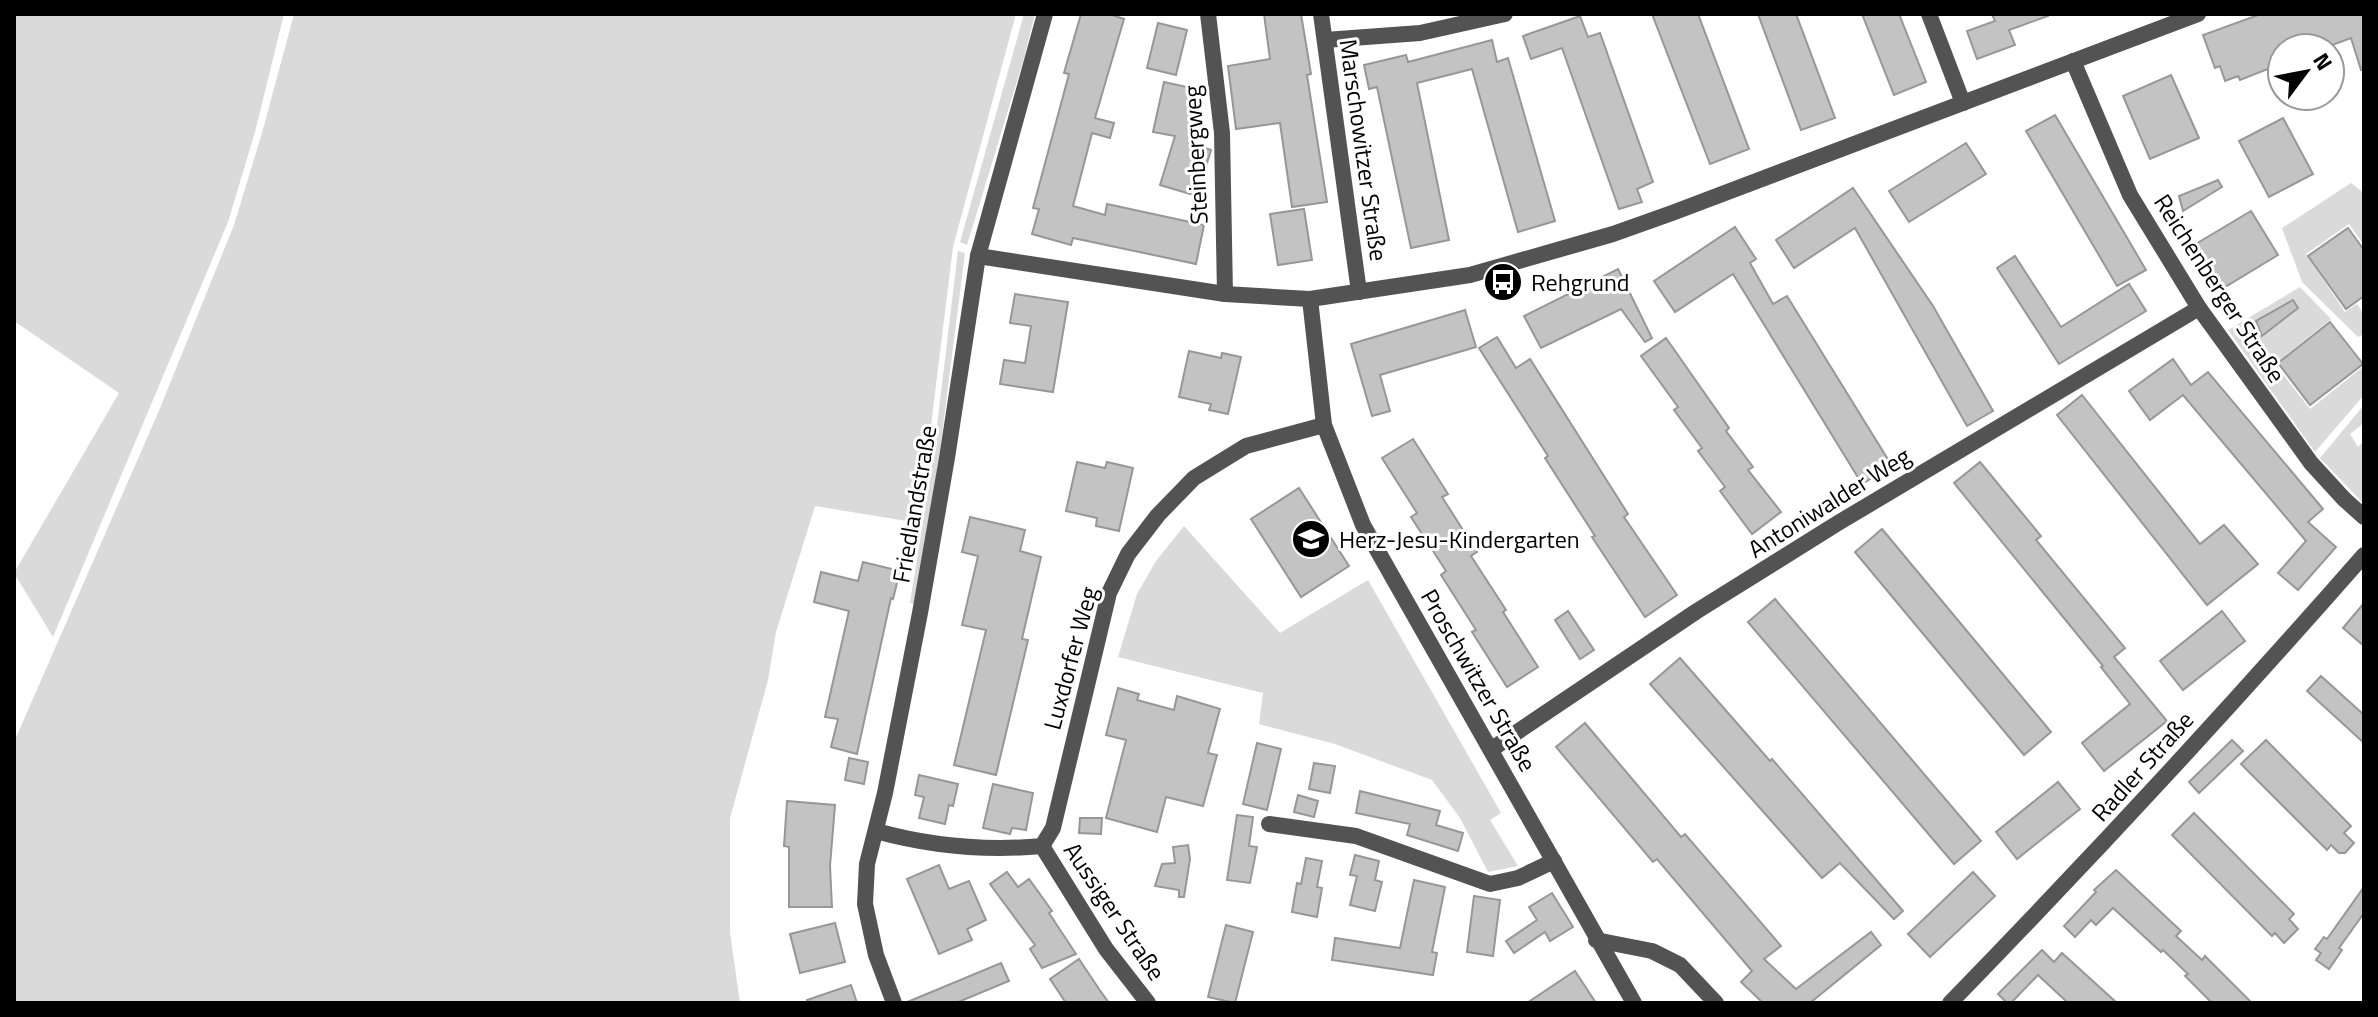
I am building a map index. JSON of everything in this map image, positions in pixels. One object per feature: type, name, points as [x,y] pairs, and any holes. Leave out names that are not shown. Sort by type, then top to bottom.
[{"type":"street","name":"Friedlandstraße","points":[[894,1003],[876,955],[865,904],[867,864],[876,831],[947,458],[978,256],[1045,14]]},
{"type":"street","name":"Steinbergweg","points":[[1208,14],[1222,133],[1225,294]]},
{"type":"street","name":"Marschowitzer Straße","points":[[1321,14],[1359,292]]},
{"type":"street","points":[[1325,40],[1420,33],[1505,14]]},
{"type":"street","points":[[1929,14],[1963,103]]},
{"type":"street","points":[[978,256],[1225,294],[1310,299],[1470,275],[1613,234],[1854,146],[2198,14]]},
{"type":"street","name":"Reichenberger Straße","points":[[2073,61],[2130,195],[2199,308],[2311,463],[2364,517]]},
{"type":"street","name":"Proschwitzer Straße","points":[[1310,299],[1324,425],[1363,525],[1634,1003]]},
{"type":"street","name":"Antoniwalder Weg","points":[[1492,749],[1697,611],[1838,523],[2199,308]]},
{"type":"street","name":"Luxdorfer Weg","points":[[1042,846],[1053,828],[1109,593],[1128,554],[1158,515],[1194,478],[1246,446],[1324,425]]},
{"type":"street","name":"Radler Straße","points":[[1950,1003],[2154,790],[2364,555]]},
{"type":"street","points":[[1269,824],[1356,836],[1490,884],[1518,878],[1554,861]]},
{"type":"street","points":[[876,831],[958,847],[1008,849],[1042,846]]},
{"type":"street","name":"Aussiger Straße","points":[[1042,846],[1106,949],[1148,1003]]},
{"type":"street","points":[[1596,940],[1652,951],[1680,965],[1716,1003]]},
{"type":"shaded area","points":[[14,14],[284,14],[255,132],[228,222],[53,637],[14,573],[119,393],[14,321]]},
{"type":"shaded area","points":[[294,14],[1016,14],[953,247],[919,523],[815,506],[776,632],[768,680],[730,818],[730,932],[740,1003],[14,1003],[14,742],[158,413],[234,225]]},
{"type":"shaded area","points":[[1024,14],[1035,14],[967,245],[960,242]]},
{"type":"shaded area","points":[[2351,183],[2364,193],[2364,245],[2349,224],[2306,254],[2345,312],[2357,304],[2364,314],[2364,334],[2358,337],[2302,282],[2282,228]]},
{"type":"shaded area","points":[[958,251],[965,253],[939,458],[914,604],[910,603],[933,459]]},
{"type":"shaded area","points":[[2300,287],[2331,319],[2275,364],[2310,409],[2364,366],[2364,395],[2315,452],[2228,330]]},
{"type":"shaded area","points":[[2364,405],[2364,423],[2350,434],[2358,447],[2364,441],[2364,504],[2320,458]]},
{"type":"shaded area","points":[[1184,526],[1280,633],[1368,580],[1501,813],[1490,820],[1518,866],[1488,872],[1460,818],[1432,780],[1335,744],[1259,724],[1263,693],[1118,657],[1137,594],[1156,561]]},
{"type":"building","points":[[1081,14],[1109,14],[1124,19],[1095,118],[1114,123],[1110,138],[1092,133],[1073,206],[1105,215],[1107,204],[1204,225],[1196,264],[1073,238],[1071,245],[1032,234],[1039,209],[1033,208],[1069,74],[1064,73]]},
{"type":"building","points":[[1264,14],[1301,14],[1311,74],[1307,75],[1327,202],[1292,207],[1280,123],[1236,129],[1228,66],[1270,59]]},
{"type":"building","points":[[1652,14],[1698,14],[1749,149],[1710,164]]},
{"type":"building","points":[[1758,14],[1796,14],[1835,118],[1801,130]]},
{"type":"building","points":[[1862,14],[1899,14],[1926,82],[1894,95]]},
{"type":"building","points":[[1992,14],[2048,16],[2009,30],[2015,45],[1977,59],[1967,31],[1995,21]]},
{"type":"building","points":[[2261,14],[2364,14],[2364,69],[2361,70],[2351,38],[2346,40],[2346,32],[2266,32],[2266,70],[2240,80],[2238,76],[2225,81],[2220,66],[2215,68],[2203,35]]},
{"type":"building","points":[[1580,16],[1588,37],[1600,33],[1653,182],[1637,189],[1642,202],[1619,209],[1562,48],[1531,59],[1523,36]]},
{"type":"building","points":[[1158,23],[1187,30],[1176,75],[1147,68]]},
{"type":"building","points":[[1492,40],[1497,62],[1508,58],[1555,221],[1518,232],[1472,69],[1417,83],[1449,240],[1411,248],[1377,87],[1369,89],[1364,65],[1406,55],[1408,62]]},
{"type":"building","points":[[2171,75],[2199,138],[2150,159],[2123,96]]},
{"type":"building","points":[[1164,82],[1200,90],[1189,143],[1211,150],[1197,196],[1160,185],[1175,136],[1153,132]]},
{"type":"building","points":[[2055,115],[2146,270],[2117,286],[2026,131]]},
{"type":"building","points":[[2283,118],[2313,174],[2269,197],[2239,141]]},
{"type":"building","points":[[1966,143],[1986,174],[1909,222],[1889,191]]},
{"type":"building","points":[[2218,180],[2222,187],[2183,211],[2179,196]]},
{"type":"building","points":[[1853,188],[1933,306],[1993,411],[1967,426],[1855,228],[1794,268],[1776,240]]},
{"type":"building","points":[[1304,209],[1312,260],[1278,265],[1270,214]]},
{"type":"building","points":[[2251,211],[2278,255],[2220,290],[2194,245]]},
{"type":"building","points":[[1735,227],[1756,259],[1750,263],[1773,304],[1787,296],[1892,466],[1862,484],[1733,274],[1675,312],[1654,281]]},
{"type":"building","points":[[2348,228],[2364,250],[2364,296],[2346,309],[2308,256]]},
{"type":"building","points":[[2015,256],[2061,327],[2129,284],[2146,311],[2059,364],[1997,268]]},
{"type":"building","points":[[1618,269],[1652,338],[1645,342],[1621,309],[1541,348],[1524,316]]},
{"type":"building","points":[[1015,294],[1068,302],[1053,392],[1000,384],[1004,360],[1025,363],[1028,345],[1031,326],[1010,323]]},
{"type":"building","points":[[2293,300],[2298,308],[2262,336],[2256,321]]},
{"type":"building","points":[[1465,310],[1476,347],[1380,375],[1390,411],[1372,416],[1351,344]]},
{"type":"building","points":[[2330,322],[2363,364],[2310,405],[2278,363]]},
{"type":"building","points":[[1497,337],[1516,368],[1530,359],[1628,514],[1624,517],[1677,595],[1645,617],[1592,537],[1595,536],[1545,458],[1548,456],[1479,348]]},
{"type":"building","points":[[1666,338],[1729,428],[1726,431],[1753,467],[1748,470],[1781,512],[1752,534],[1720,491],[1725,487],[1698,451],[1702,448],[1674,410],[1678,407],[1641,356]]},
{"type":"building","points":[[1189,351],[1221,358],[1222,353],[1241,357],[1228,414],[1209,410],[1211,404],[1179,397]]},
{"type":"building","points":[[2173,359],[2191,385],[2208,372],[2323,509],[2308,522],[2336,547],[2298,590],[2278,573],[2306,541],[2183,395],[2150,420],[2129,391]]},
{"type":"building","points":[[2082,395],[2200,544],[2224,525],[2258,564],[2207,605],[2057,415]]},
{"type":"building","points":[[1413,439],[1448,494],[1442,497],[1477,552],[1471,556],[1538,667],[1507,687],[1441,575],[1446,571],[1411,517],[1417,513],[1382,458]]},
{"type":"building","points":[[1077,462],[1105,468],[1107,462],[1133,468],[1119,531],[1096,526],[1097,518],[1066,511]]},
{"type":"building","points":[[1980,462],[2041,536],[2036,540],[2125,648],[2114,657],[2167,721],[2104,771],[2082,743],[2130,704],[2103,666],[1954,483]]},
{"type":"building","points":[[1299,488],[1349,566],[1301,597],[1251,519]]},
{"type":"building","points":[[970,517],[1025,530],[1020,551],[1041,557],[1022,639],[1028,640],[996,775],[954,765],[986,630],[962,625],[978,556],[962,552]]},
{"type":"building","points":[[1882,529],[2051,732],[2024,755],[1855,552]]},
{"type":"building","points":[[863,562],[900,571],[891,598],[857,754],[831,747],[838,719],[825,717],[849,611],[814,602],[821,572],[858,581]]},
{"type":"building","points":[[1775,599],[1981,841],[1954,864],[1748,622]]},
{"type":"building","points":[[2364,603],[2364,646],[2343,628]]},
{"type":"building","points":[[1568,611],[1594,650],[1580,659],[1555,620]]},
{"type":"building","points":[[2222,611],[2245,641],[2183,690],[2160,661]]},
{"type":"building","points":[[1680,658],[1903,911],[1894,919],[1840,863],[1822,878],[1650,684]]},
{"type":"building","points":[[2321,676],[2364,715],[2364,743],[2307,691]]},
{"type":"building","points":[[1118,688],[1139,694],[1137,700],[1174,710],[1177,696],[1220,709],[1208,753],[1217,755],[1203,806],[1166,797],[1157,832],[1106,818],[1126,740],[1106,735]]},
{"type":"building","points":[[1585,723],[1681,837],[1685,834],[1781,946],[1764,959],[1796,989],[1871,932],[1881,945],[1810,1003],[1763,1003],[1741,982],[1752,971],[1657,859],[1653,862],[1556,747]]},
{"type":"building","points":[[2232,740],[2243,751],[2199,793],[2189,782]]},
{"type":"building","points":[[2266,740],[2351,826],[2344,833],[2354,843],[2345,853],[2339,853],[2331,845],[2327,850],[2241,764]]},
{"type":"building","points":[[1257,743],[1281,749],[1267,810],[1243,804]]},
{"type":"building","points":[[849,758],[868,762],[864,784],[845,780]]},
{"type":"building","points":[[1314,763],[1335,766],[1330,793],[1309,789]]},
{"type":"building","points":[[919,775],[958,784],[945,824],[919,818],[924,797],[915,795]]},
{"type":"building","points":[[2058,782],[2080,809],[2017,859],[1996,832]]},
{"type":"building","points":[[993,784],[1033,793],[1026,830],[1012,828],[1010,834],[983,828]]},
{"type":"building","points":[[1360,791],[1440,811],[1436,825],[1463,833],[1458,851],[1407,835],[1410,824],[1356,813]]},
{"type":"building","points":[[1298,795],[1318,801],[1314,817],[1294,812]]},
{"type":"building","points":[[787,801],[835,805],[830,866],[832,907],[789,907],[789,847],[784,846]]},
{"type":"building","points":[[2194,813],[2294,914],[2289,919],[2298,929],[2284,943],[2275,933],[2272,936],[2172,835]]},
{"type":"building","points":[[1237,815],[1253,817],[1249,846],[1257,847],[1250,883],[1227,880]]},
{"type":"building","points":[[1080,818],[1102,818],[1101,834],[1079,833]]},
{"type":"building","points":[[1188,845],[1190,859],[1184,897],[1179,897],[1179,890],[1155,886],[1162,864],[1175,863],[1173,847]]},
{"type":"building","points":[[1355,855],[1379,861],[1375,880],[1382,882],[1375,911],[1350,905],[1357,876],[1350,875]]},
{"type":"building","points":[[1306,858],[1322,861],[1317,887],[1322,888],[1317,917],[1292,912],[1297,883],[1301,884]]},
{"type":"building","points":[[939,865],[949,889],[969,881],[986,920],[967,929],[972,940],[939,954],[907,879]]},
{"type":"building","points":[[2116,870],[2181,931],[2176,936],[2202,960],[2205,956],[2252,1003],[2212,1003],[2163,950],[2161,952],[2113,908],[2096,925],[2091,920],[2075,937],[2064,926],[2096,892],[2094,890]]},
{"type":"building","points":[[1007,872],[1018,887],[1029,879],[1052,911],[1049,913],[1076,954],[1042,968],[1030,949],[1035,945],[990,884]]},
{"type":"building","points":[[1973,872],[1995,896],[1930,957],[1908,934]]},
{"type":"building","points":[[1414,880],[1445,887],[1432,952],[1437,953],[1433,975],[1332,960],[1335,938],[1400,948]]},
{"type":"building","points":[[2364,887],[2364,913],[2339,948],[2342,950],[2329,969],[2316,960],[2321,953],[2315,949],[2324,937],[2327,939]]},
{"type":"building","points":[[1552,893],[1573,927],[1550,941],[1545,932],[1514,953],[1506,941],[1537,920],[1529,907]]},
{"type":"building","points":[[1474,896],[1500,900],[1493,956],[1467,952]]},
{"type":"building","points":[[835,923],[845,962],[800,973],[790,934]]},
{"type":"building","points":[[1226,925],[1253,932],[1235,1003],[1208,997]]},
{"type":"building","points":[[2042,950],[2054,962],[2062,953],[2117,1003],[2068,1003],[2038,975],[2011,1003],[2007,1003],[1998,994]]},
{"type":"building","points":[[1079,959],[1109,1003],[1066,1003],[1050,979]]},
{"type":"building","points":[[1001,963],[1009,981],[956,1003],[905,1003]]},
{"type":"building","points":[[1575,971],[1596,1003],[1527,1003]]},
{"type":"building","points":[[851,985],[857,1003],[807,1003],[807,1000]]},
{"type":"place","name":"Rehgrund","points":[[1503,282]]},
{"type":"place","name":"Herz-Jesu-Kindergarten","points":[[1311,539]]}]
